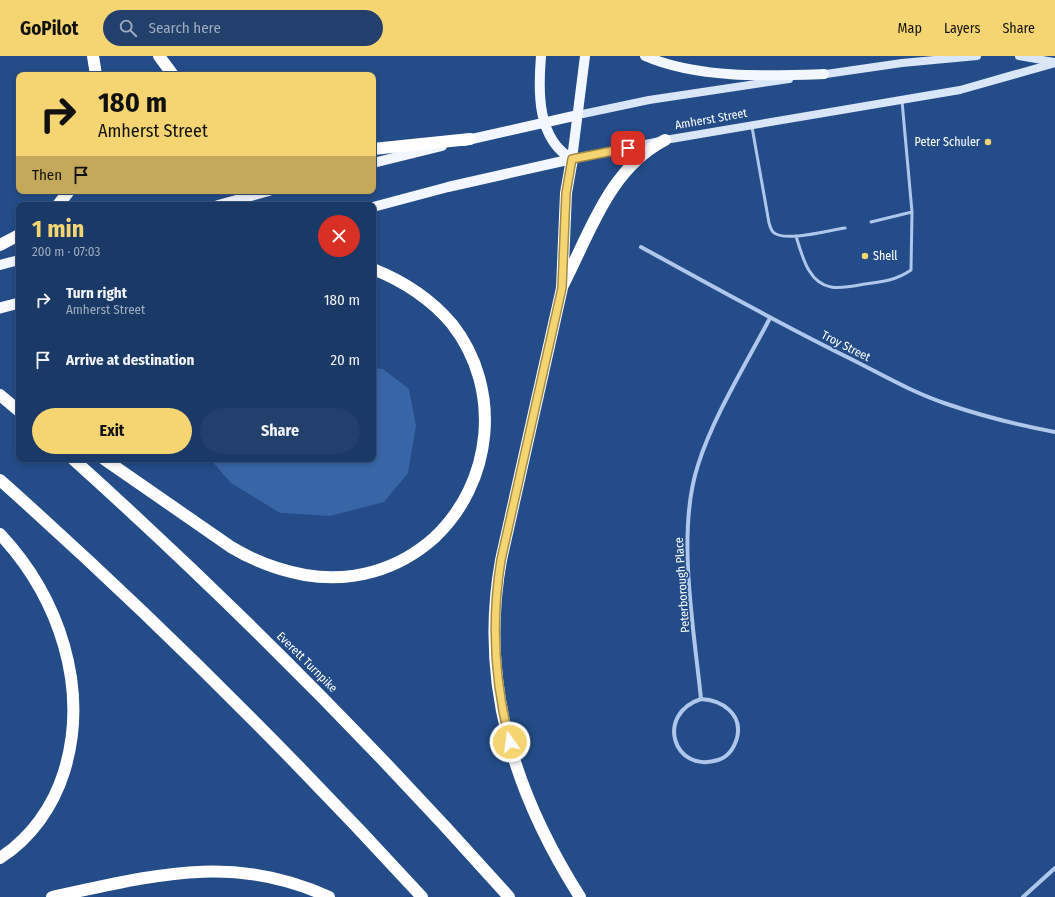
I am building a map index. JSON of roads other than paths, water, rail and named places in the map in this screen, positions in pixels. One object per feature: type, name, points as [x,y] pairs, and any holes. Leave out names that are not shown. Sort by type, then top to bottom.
[{"type":"highway","points":[[93,56],[96,72]]},
{"type":"highway","points":[[159,56],[171,72]]},
{"type":"highway","points":[[376,149],[470,139]]},
{"type":"highway","points":[[562,288],[597,213],[617,182],[639,157],[665,140]]},
{"type":"highway","points":[[572,159],[566,193],[562,288],[501,560],[495,605],[494,636],[503,714],[522,784],[541,830],[580,897]]},
{"type":"highway","points":[[60,202],[67,194]]},
{"type":"highway","points":[[0,245],[16,237]]},
{"type":"highway","points":[[108,462],[228,545],[246,556],[274,568],[311,576],[347,577],[382,570],[419,550],[451,520],[471,488],[485,441],[484,398],[472,357],[451,324],[435,307],[415,291],[394,278],[376,270]]},
{"type":"highway","points":[[0,386],[16,398]]},
{"type":"highway","points":[[0,395],[16,408]]},
{"type":"highway","name":"Everett Turnpike","points":[[76,462],[207,583],[317,692],[424,804],[509,897]]},
{"type":"highway","points":[[0,480],[118,588],[229,694],[284,749],[422,897]]},
{"type":"highway","points":[[0,534],[10,544],[30,573],[56,621],[70,666],[74,703],[70,747],[57,792],[43,817],[29,834],[0,858]]},
{"type":"highway","points":[[52,897],[156,875],[207,871],[239,872],[271,877],[302,886],[329,897]]},
{"type":"main road","points":[[541,56],[540,99],[545,122],[551,140],[563,153],[572,159],[585,56]]},
{"type":"main road","points":[[645,56],[679,67],[716,72],[775,75],[824,74]]},
{"type":"main road","points":[[376,162],[545,122],[675,96],[902,63],[977,56]]},
{"type":"main road","name":"Amherst Street","points":[[1019,56],[1055,63]]},
{"type":"main road","name":"Amherst Street","points":[[376,206],[448,187],[665,140],[982,85],[1055,63]]},
{"type":"main road","points":[[229,202],[258,194]]},
{"type":"main road","points":[[0,265],[16,261]]},
{"type":"street","name":"Troy Street","points":[[641,246],[770,318],[910,389],[946,404],[1023,426],[1055,432]]},
{"type":"street","name":"Peterborough Place","points":[[701,699],[688,565],[688,515],[698,465],[718,419],[770,318]]},
{"type":"street","points":[[701,699],[721,703],[729,708],[735,717],[738,726],[738,736],[729,754],[710,763],[699,762],[689,758],[680,751],[675,741],[674,730],[676,719],[682,710],[691,703],[701,699]]},
{"type":"street","points":[[1023,897],[1055,868]]},
{"type":"lane","points":[[796,236],[804,262],[810,273],[819,282],[830,287],[888,281],[902,276],[912,270],[912,212],[902,100]]},
{"type":"lane","points":[[752,125],[769,223],[773,233],[784,237],[845,228]]},
{"type":"lane","points":[[871,222],[912,212]]},
{"type":"place","name":"Peter Schuler","points":[[988,142]]},
{"type":"place","name":"Shell","points":[[865,256]]}]
